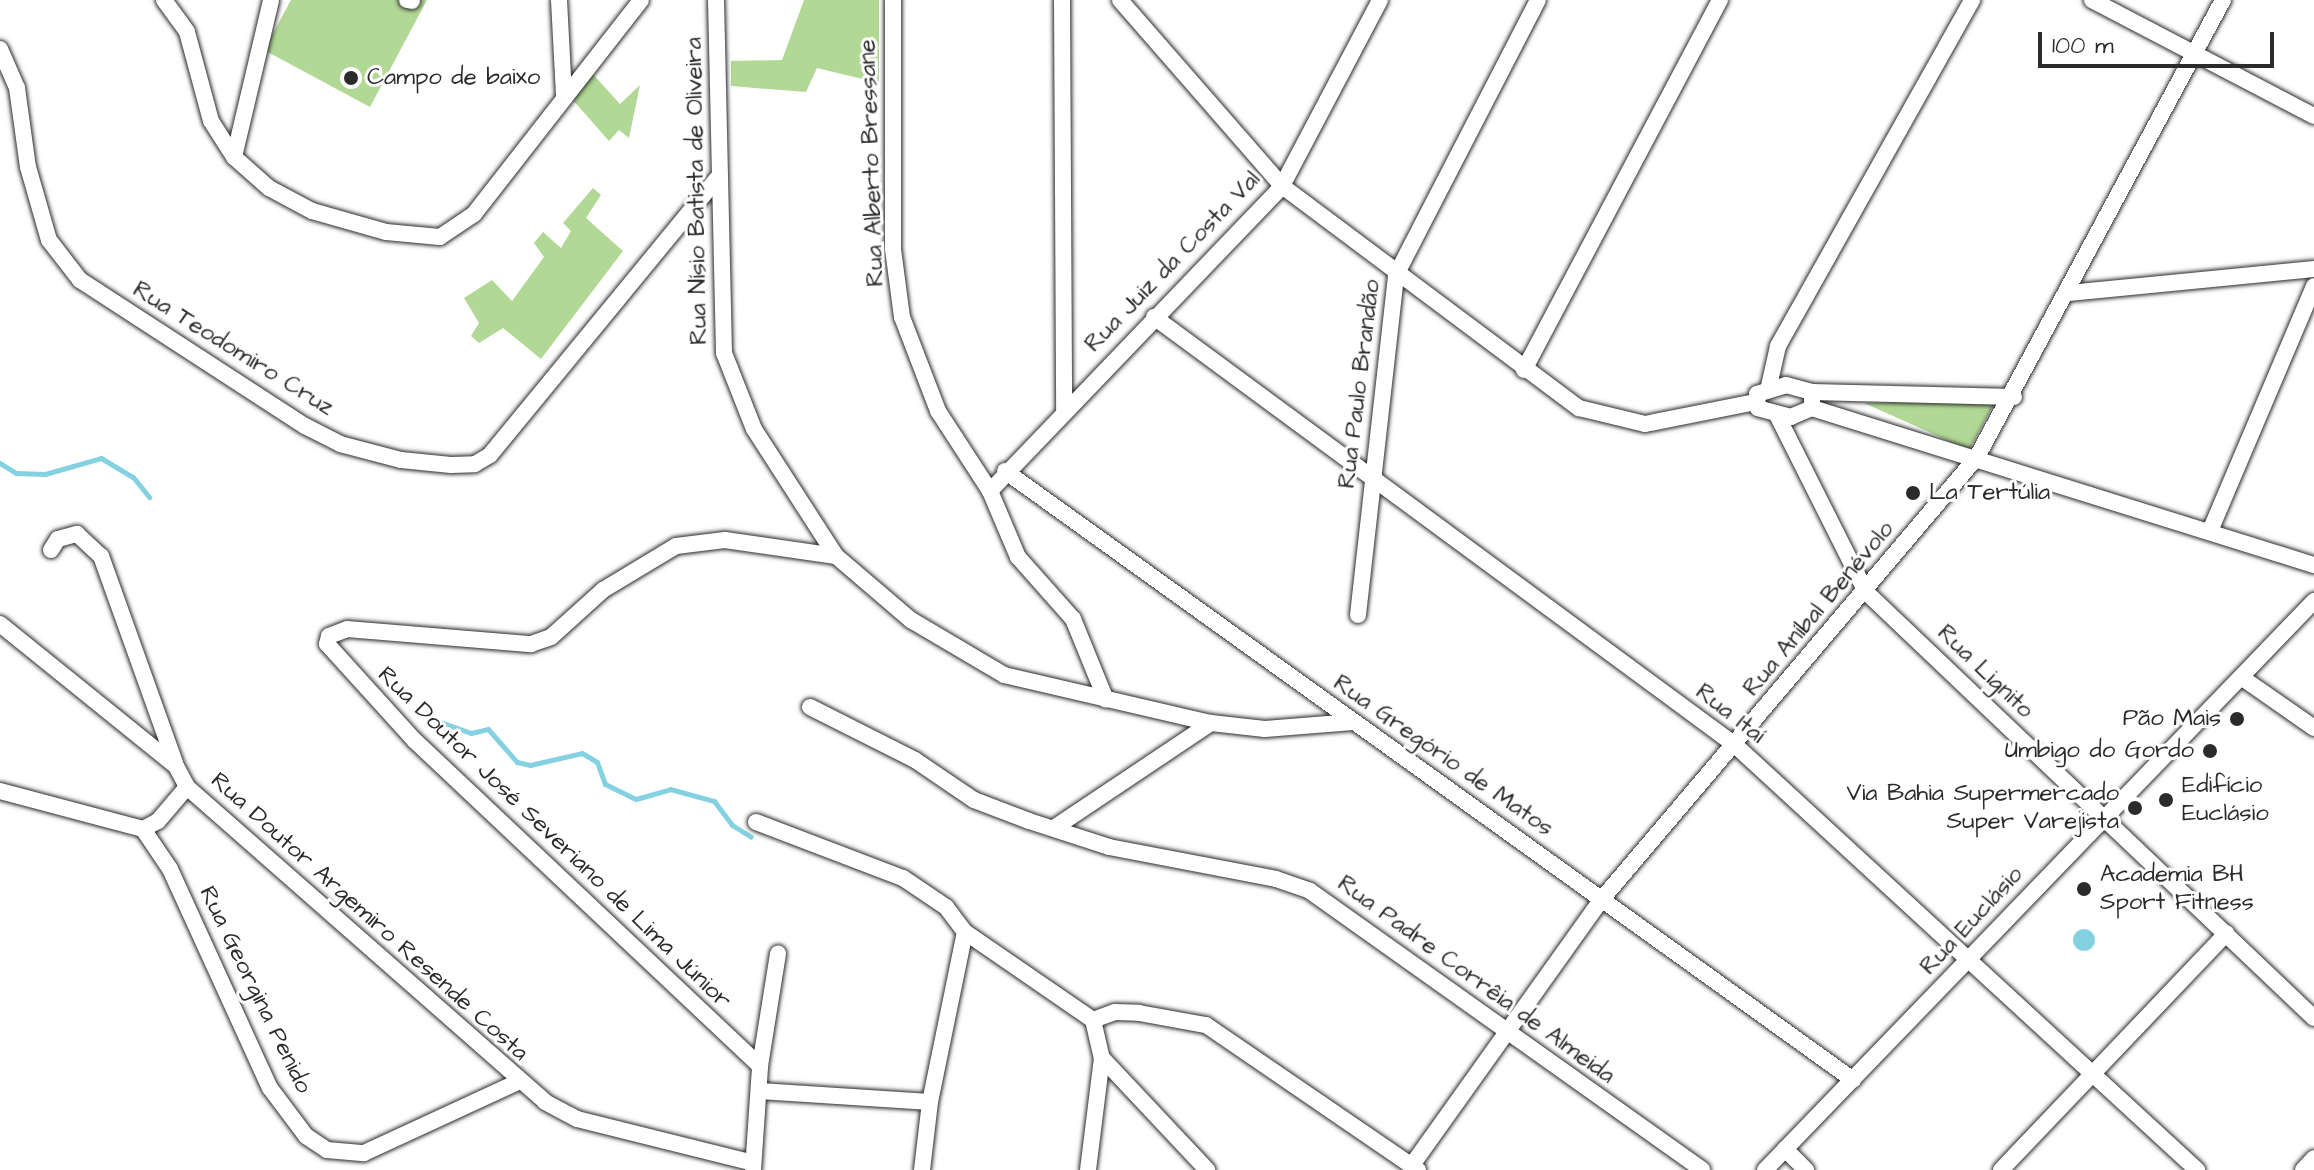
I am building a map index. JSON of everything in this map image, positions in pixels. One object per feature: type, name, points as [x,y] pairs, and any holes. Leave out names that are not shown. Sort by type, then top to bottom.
[{"type":"street","points":[[164,0],[187,32],[211,121],[234,157],[269,188],[312,211],[386,232],[440,237],[474,214],[641,0]]},
{"type":"street","points":[[234,157],[271,0]]},
{"type":"street","points":[[559,0],[564,96]]},
{"type":"street","name":"Rua Nísio Batista de Oliveira","points":[[716,0],[717,179],[724,353],[734,387],[754,429],[836,556],[911,620],[980,665],[1106,700],[1211,723],[1265,729],[1353,722]]},
{"type":"street","name":"Rua Alberto Bressane","points":[[893,0],[893,249],[902,317],[938,411],[990,491],[1018,557],[1073,619],[1106,700]]},
{"type":"street","points":[[1062,0],[1064,409]]},
{"type":"street","points":[[1120,0],[1282,186],[1396,275],[1579,408],[1621,422],[1645,424],[1755,402],[1769,386],[1778,346],[1972,0]]},
{"type":"street","name":"Rua Juiz da Costa Val","points":[[990,491],[1064,409],[1282,186],[1380,0]]},
{"type":"street","name":"Rua Paulo Brandão","points":[[1358,615],[1396,275],[1538,0]]},
{"type":"street","points":[[1524,370],[1720,0]]},
{"type":"street","points":[[2092,0],[2314,116]]},
{"type":"street","name":"Rua Aníbal Benévolo","points":[[1415,1168],[1602,899],[1866,592],[1977,457],[2014,397],[2223,0]]},
{"type":"street","name":"Rua Teodomiro Cruz","points":[[0,49],[17,88],[28,167],[49,240],[80,280],[305,426],[340,444],[401,460],[475,464],[490,455],[717,179]]},
{"type":"street","points":[[2069,293],[2314,269]]},
{"type":"street","points":[[2210,531],[2314,286]]},
{"type":"street","name":"Rua Itaí","points":[[1154,317],[1735,745],[1967,962],[2197,1170]]},
{"type":"street","points":[[1769,386],[1796,385],[1812,400],[1977,457],[2314,565]]},
{"type":"street","points":[[1755,402],[1778,417],[1812,400],[2014,397]]},
{"type":"street","name":"Rua Lignito","points":[[1778,417],[1866,592],[2314,1018]]},
{"type":"street","name":"Rua Gregório de Matos","points":[[1005,471],[1853,1080]]},
{"type":"street","points":[[51,550],[58,539],[77,534],[101,556],[176,766]]},
{"type":"street","name":"Rua Doutor José Severiano de Lima Júnior","points":[[760,1066],[415,741],[340,663],[327,644],[329,636],[347,629],[531,644],[551,637],[603,590],[676,546],[725,540],[836,556]]},
{"type":"street","name":"Rua Euclásio","points":[[1765,1170],[1967,962],[2102,817],[2314,601]]},
{"type":"street","name":"Rua Doutor Argemiro Resende Costa","points":[[0,624],[176,766],[187,787],[518,1082],[577,1119],[753,1167]]},
{"type":"street","points":[[2241,677],[2314,728]]},
{"type":"street","name":"Rua Padre Corrêia de Almeida","points":[[810,707],[915,760],[974,800],[1109,847],[1276,879],[1310,891],[1702,1170]]},
{"type":"street","points":[[1054,828],[1211,723]]},
{"type":"street","points":[[0,791],[143,829],[158,821],[187,787]]},
{"type":"street","points":[[756,822],[903,878],[946,907],[965,932],[1093,1020],[1102,1058],[1088,1170]]},
{"type":"street","name":"Rua Georgina Penido","points":[[143,829],[170,869],[270,1088],[306,1136],[327,1150],[364,1153],[518,1082]]},
{"type":"street","points":[[922,1170],[930,1102],[965,932]]},
{"type":"street","points":[[2001,1170],[2227,933]]},
{"type":"street","points":[[753,1167],[760,1066],[778,953]]},
{"type":"street","points":[[1093,1020],[1115,1012],[1139,1013],[1206,1025],[1415,1168]]},
{"type":"street","points":[[1102,1058],[1207,1170]]},
{"type":"street","points":[[760,1091],[930,1102]]},
{"type":"street","points":[[1785,1149],[1806,1170]]},
{"type":"street","points":[[2303,1170],[2314,1158]]},
{"type":"green space","name":"Campo de baixo","points":[[291,0],[427,0],[370,107],[264,50]]},
{"type":"green space","points":[[804,0],[879,0],[879,83],[817,68],[806,92],[731,86],[731,61],[782,60]]},
{"type":"green space","points":[[591,72],[620,104],[640,85],[629,138],[619,130],[609,141],[571,98]]},
{"type":"green space","points":[[593,188],[601,195],[586,218],[623,251],[541,359],[503,328],[479,343],[471,336],[479,323],[464,298],[492,280],[512,301],[544,257],[534,243],[543,232],[561,248],[571,231],[563,223]]},
{"type":"green space","points":[[1996,400],[1969,450],[1864,403]]},
{"type":"water","points":[[2080,929],[2088,929],[2095,940],[2088,951],[2080,951],[2073,944],[2073,936]]},
{"type":"waterway","points":[[0,463],[16,473],[45,474],[101,458],[133,477],[149,497]]},
{"type":"waterway","points":[[432,719],[471,733],[488,729],[517,762],[530,765],[582,753],[597,762],[605,784],[636,799],[670,789],[714,801],[732,825],[751,837]]},
{"type":"place","name":"Campo de baixo","points":[[351,78]]},
{"type":"place","name":"La Tertúlia","points":[[1913,493]]},
{"type":"place","name":"Pão Mais","points":[[2237,719]]},
{"type":"place","name":"Umbigo do Gordo","points":[[2210,751]]},
{"type":"place","name":"Edifício Euclásio","points":[[2166,800]]},
{"type":"place","name":"Via Bahia Supermercado Super Varejista","points":[[2135,808]]},
{"type":"place","name":"Academia BH Sport Fitness","points":[[2084,889]]}]
